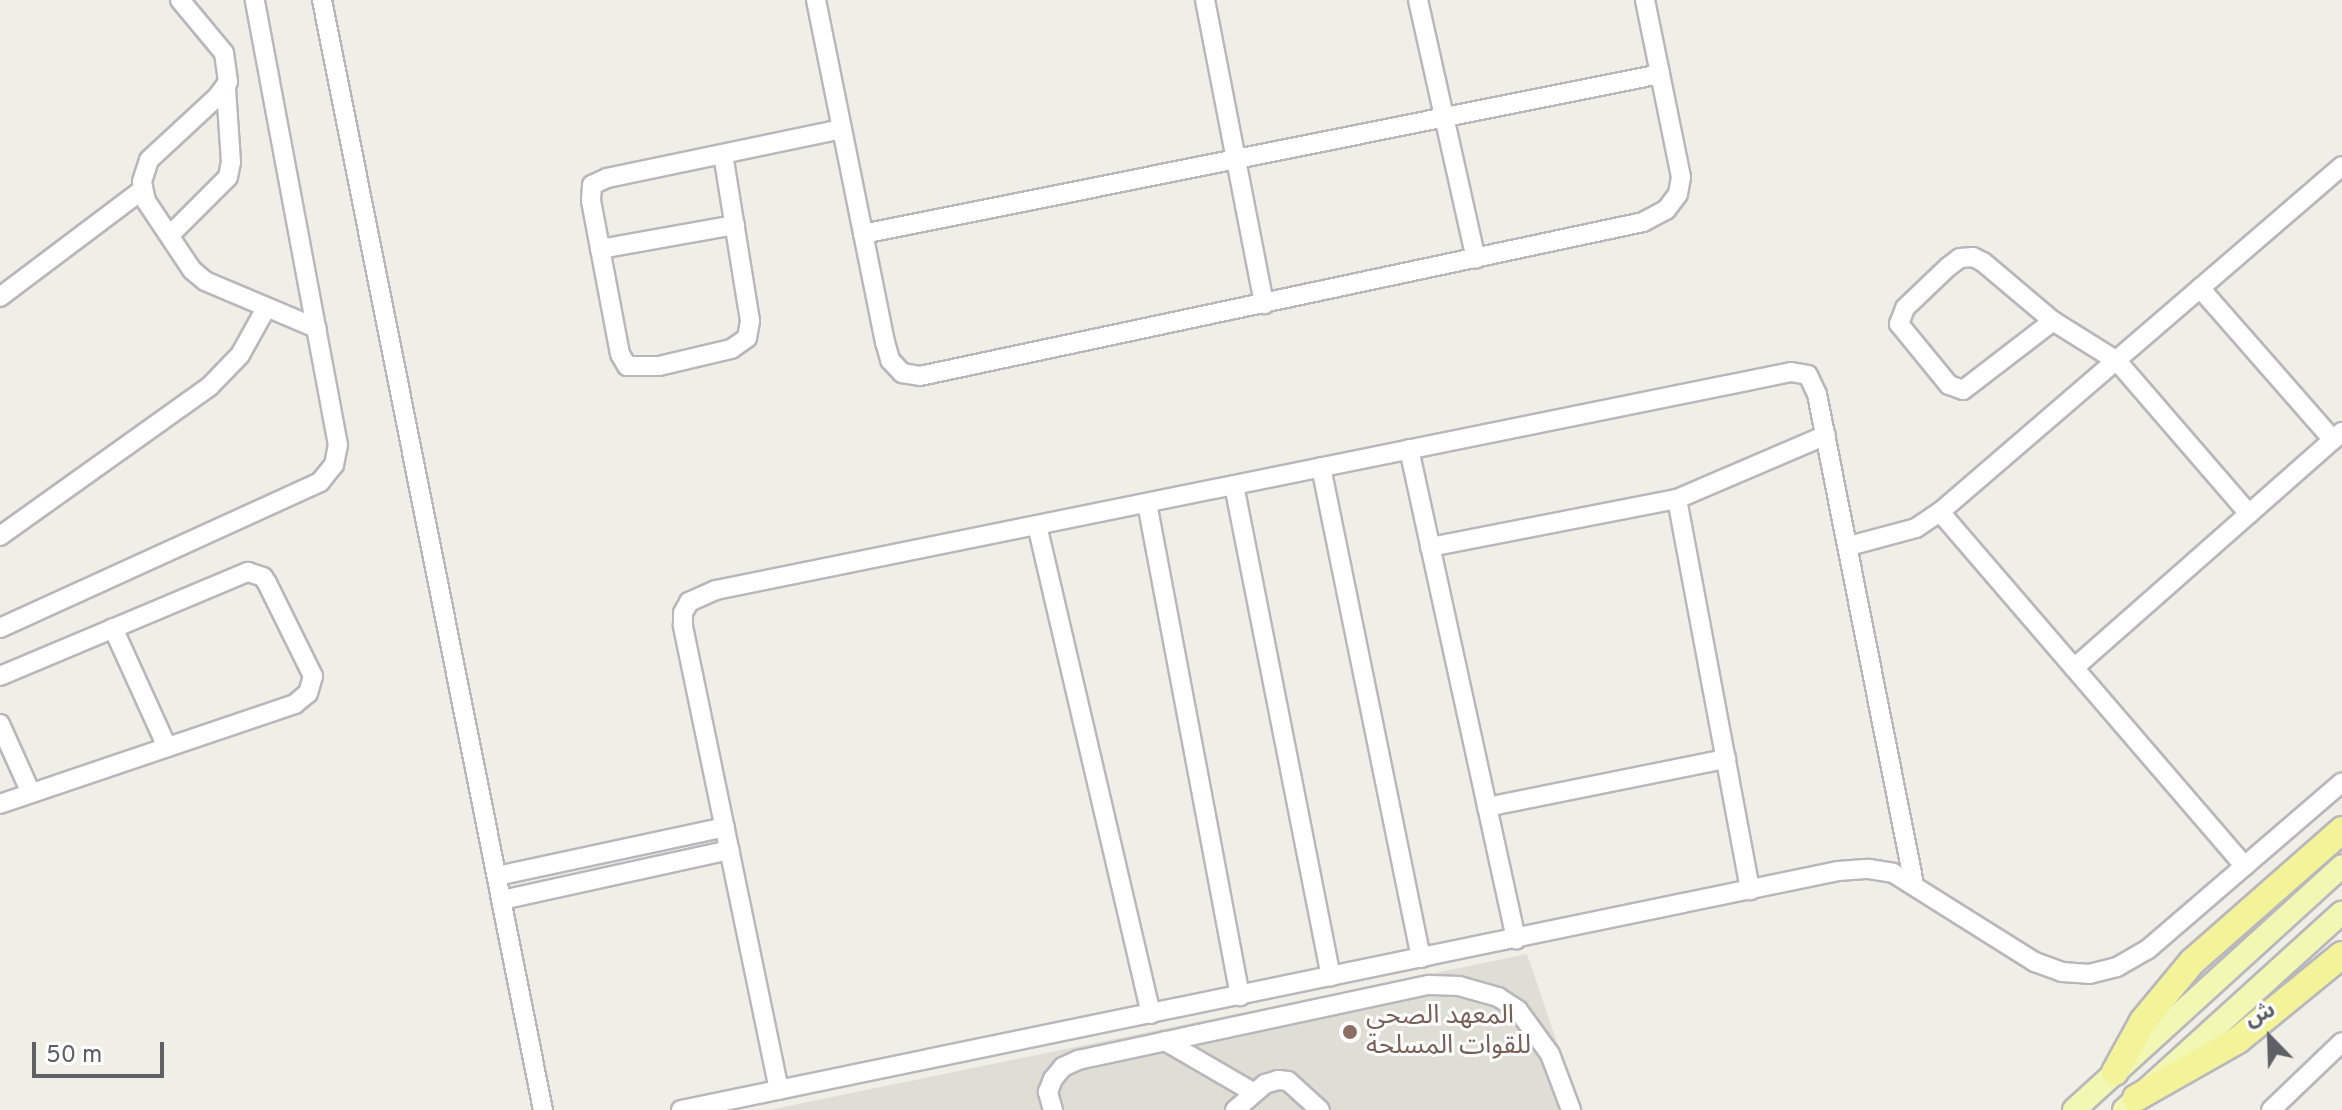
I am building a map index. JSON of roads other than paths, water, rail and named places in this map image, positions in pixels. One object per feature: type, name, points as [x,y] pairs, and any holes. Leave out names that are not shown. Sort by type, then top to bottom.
[{"type":"highway","points":[[2115,1072],[2128,1042],[2192,962],[2342,830]]},
{"type":"highway","points":[[2130,1104],[2263,1023],[2342,955]]},
{"type":"main road","points":[[2074,1110],[2342,866]]},
{"type":"main road","points":[[2130,1104],[2342,912]]},
{"type":"street","points":[[170,235],[228,177],[231,155],[226,89],[228,67],[224,53],[180,0]]},
{"type":"street","points":[[0,628],[320,482],[338,455],[255,0]]},
{"type":"street","points":[[322,0],[543,1110]]},
{"type":"street","points":[[816,0],[885,342],[890,360],[902,373],[920,376],[1643,222],[1666,210],[1678,194],[1681,177],[1645,0]]},
{"type":"street","points":[[1205,0],[1264,304]]},
{"type":"street","points":[[1418,0],[1476,259]]},
{"type":"street","points":[[863,234],[1660,74]]},
{"type":"street","points":[[226,89],[149,160],[142,174],[142,190],[192,270],[205,281],[316,328]]},
{"type":"street","points":[[723,154],[750,321],[747,338],[731,349],[646,369],[627,366],[622,361],[590,191],[597,181],[723,154],[842,129]]},
{"type":"street","points":[[1849,546],[1916,528],[1940,512],[2342,166]]},
{"type":"street","points":[[0,297],[142,190]]},
{"type":"street","points":[[600,249],[735,225]]},
{"type":"street","points":[[2053,321],[1963,390],[1949,385],[1899,324],[1905,308],[1948,267],[1960,258],[1973,257],[2053,321],[2117,361],[2249,514]]},
{"type":"street","points":[[2074,668],[2337,436],[2200,288]]},
{"type":"street","points":[[0,536],[210,386],[240,355],[266,308]]},
{"type":"street","points":[[779,1090],[683,625],[683,613],[689,602],[716,590],[1791,372],[1808,375],[1814,382],[1914,883]]},
{"type":"street","points":[[1430,547],[1677,499],[1826,435]]},
{"type":"street","points":[[1409,449],[1516,939]]},
{"type":"street","points":[[1321,467],[1421,958]]},
{"type":"street","points":[[1234,485],[1331,977]]},
{"type":"street","points":[[1677,499],[1750,890]]},
{"type":"street","points":[[1147,503],[1240,996]]},
{"type":"street","points":[[1940,512],[2245,866]]},
{"type":"street","points":[[1037,525],[1151,1014]]},
{"type":"street","points":[[0,676],[241,573],[256,573],[267,583],[313,676],[308,693],[295,704],[0,804]]},
{"type":"street","points":[[113,628],[167,747]]},
{"type":"street","points":[[0,724],[31,793]]},
{"type":"street","points":[[1487,807],[1726,759]]},
{"type":"street","points":[[681,1110],[1838,871],[1869,869],[1893,873],[1914,883],[2035,962],[2062,972],[2089,974],[2117,967],[2147,950],[2342,782]]},
{"type":"street","points":[[497,876],[725,827]]},
{"type":"street","points":[[502,900],[730,850]]},
{"type":"street","points":[[1053,1110],[1048,1092],[1053,1079],[1063,1067],[1078,1060],[1429,985],[1459,986],[1498,997],[1518,1010],[1550,1054],[1571,1110]]},
{"type":"street","points":[[1165,1041],[1253,1092]]},
{"type":"street","points":[[2271,1110],[2342,1042]]},
{"type":"street","points":[[1235,1110],[1265,1084],[1288,1081],[1320,1110]]},
{"type":"place","name":"المعهد الصحي للقوات المسلحة","points":[[1350,1032]]}]
